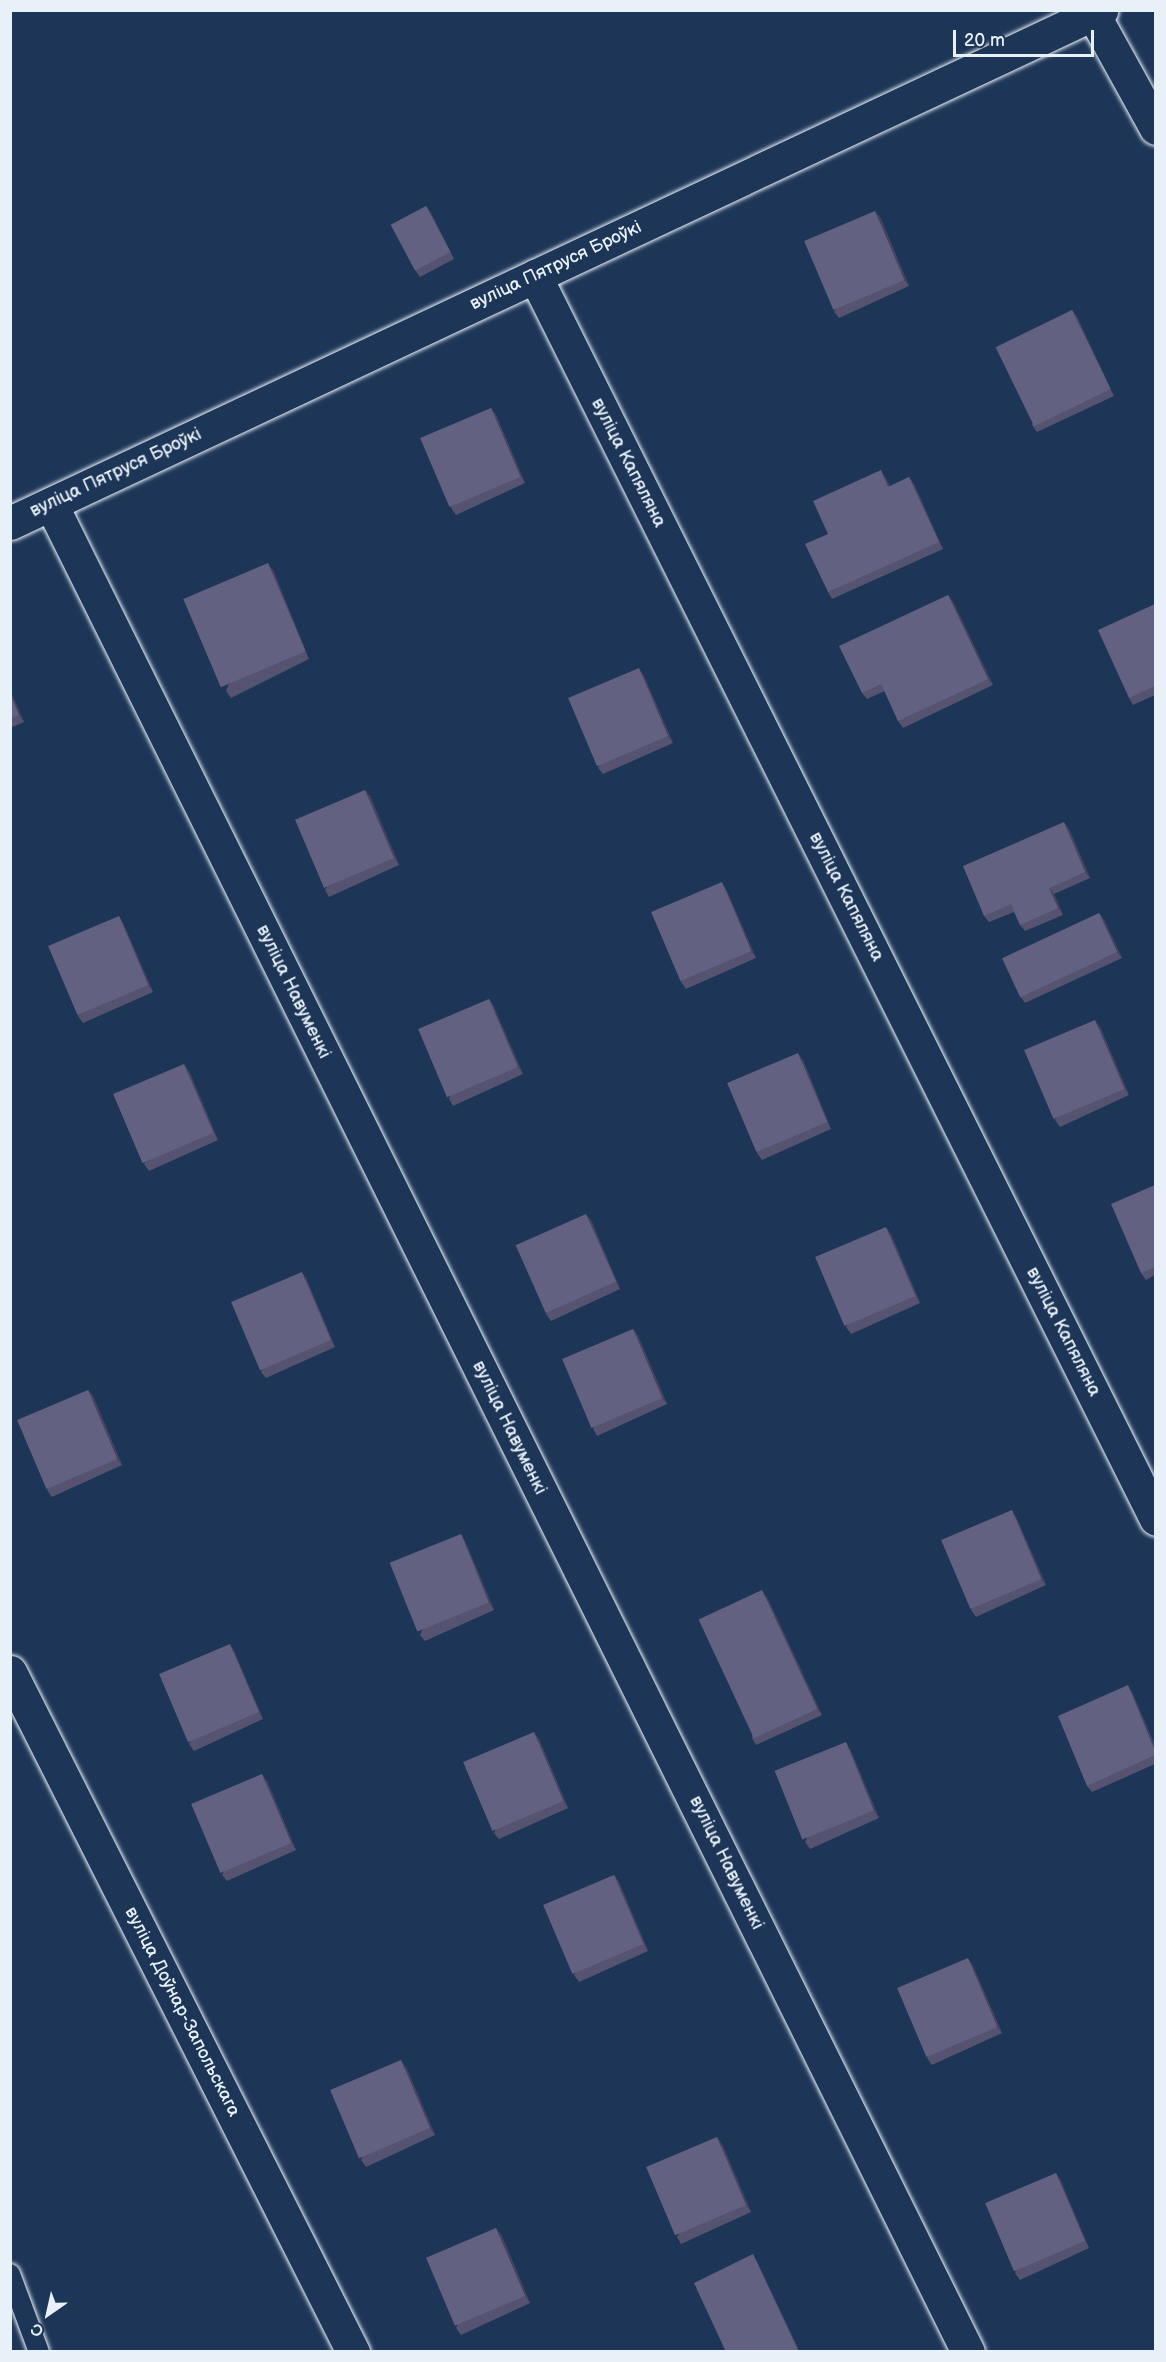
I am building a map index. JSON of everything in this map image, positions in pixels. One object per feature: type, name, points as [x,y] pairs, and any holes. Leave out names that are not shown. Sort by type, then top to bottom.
[{"type":"street","points":[[1095,12],[1155,128]]},
{"type":"street","name":"вуліца Пятруся Броўкі","points":[[10,523],[1095,12]]},
{"type":"street","name":"вуліца Капяляна","points":[[535,276],[1155,1519]]},
{"type":"street","name":"вуліца Навуменкі","points":[[51,504],[968,2352]]},
{"type":"street","name":"вуліца Доўнар-Запольскага","points":[[10,1672],[353,2352]]},
{"type":"lane","points":[[10,2274],[39,2352]]},
{"type":"building","points":[[426,206],[450,252],[415,271],[391,225]]},
{"type":"building","points":[[875,211],[904,280],[833,310],[804,241]]},
{"type":"building","points":[[1072,310],[1111,389],[1034,426],[996,347]]},
{"type":"building","points":[[491,408],[520,477],[449,507],[420,438]]},
{"type":"building","points":[[881,470],[888,487],[909,477],[939,542],[828,592],[805,544],[828,534],[813,501]]},
{"type":"building","points":[[268,563],[306,651],[221,687],[183,599]]},
{"type":"building","points":[[948,595],[988,679],[898,721],[881,684],[862,693],[839,646]]},
{"type":"building","points":[[1155,604],[1155,686],[1129,698],[1098,630]]},
{"type":"building","points":[[639,668],[668,736],[597,766],[568,698]]},
{"type":"building","points":[[10,694],[19,715],[10,719]]},
{"type":"building","points":[[365,790],[394,858],[324,888],[295,820]]},
{"type":"building","points":[[1064,822],[1085,872],[1049,888],[1058,908],[1020,925],[1011,904],[984,916],[963,866]]},
{"type":"building","points":[[722,882],[751,951],[680,981],[651,912]]},
{"type":"building","points":[[1099,913],[1117,952],[1020,997],[1002,958]]},
{"type":"building","points":[[119,916],[148,985],[77,1015],[48,946]]},
{"type":"building","points":[[489,999],[518,1067],[447,1097],[418,1029]]},
{"type":"building","points":[[1095,1020],[1124,1089],[1053,1119],[1024,1050]]},
{"type":"building","points":[[798,1053],[827,1122],[756,1152],[727,1083]]},
{"type":"building","points":[[184,1064],[213,1133],[142,1163],[113,1094]]},
{"type":"building","points":[[1155,1185],[1155,1267],[1141,1273],[1111,1204]]},
{"type":"building","points":[[586,1214],[616,1282],[546,1313],[516,1245]]},
{"type":"building","points":[[886,1227],[915,1296],[844,1326],[815,1257]]},
{"type":"building","points":[[302,1272],[331,1340],[260,1370],[231,1302]]},
{"type":"building","points":[[633,1329],[662,1398],[591,1428],[562,1359]]},
{"type":"building","points":[[88,1390],[117,1459],[46,1489],[17,1420]]},
{"type":"building","points":[[1012,1510],[1041,1579],[970,1609],[941,1540]]},
{"type":"building","points":[[461,1534],[489,1603],[417,1631],[390,1563]]},
{"type":"building","points":[[762,1590],[817,1709],[754,1738],[699,1620]]},
{"type":"building","points":[[230,1644],[259,1712],[188,1742],[159,1674]]},
{"type":"building","points":[[1128,1685],[1155,1755],[1087,1786],[1058,1716]]},
{"type":"building","points":[[534,1732],[563,1801],[492,1831],[463,1762]]},
{"type":"building","points":[[846,1742],[874,1811],[802,1839],[775,1771]]},
{"type":"building","points":[[262,1774],[291,1843],[220,1873],[191,1804]]},
{"type":"building","points":[[614,1875],[643,1944],[572,1974],[543,1905]]},
{"type":"building","points":[[968,1958],[997,2027],[926,2057],[897,1988]]},
{"type":"building","points":[[401,2060],[430,2128],[359,2158],[330,2090]]},
{"type":"building","points":[[717,2137],[746,2205],[675,2235],[646,2167]]},
{"type":"building","points":[[1056,2173],[1085,2241],[1014,2271],[985,2203]]},
{"type":"building","points":[[496,2228],[525,2296],[455,2326],[426,2258]]},
{"type":"building","points":[[753,2254],[799,2352],[726,2352],[694,2283]]}]
